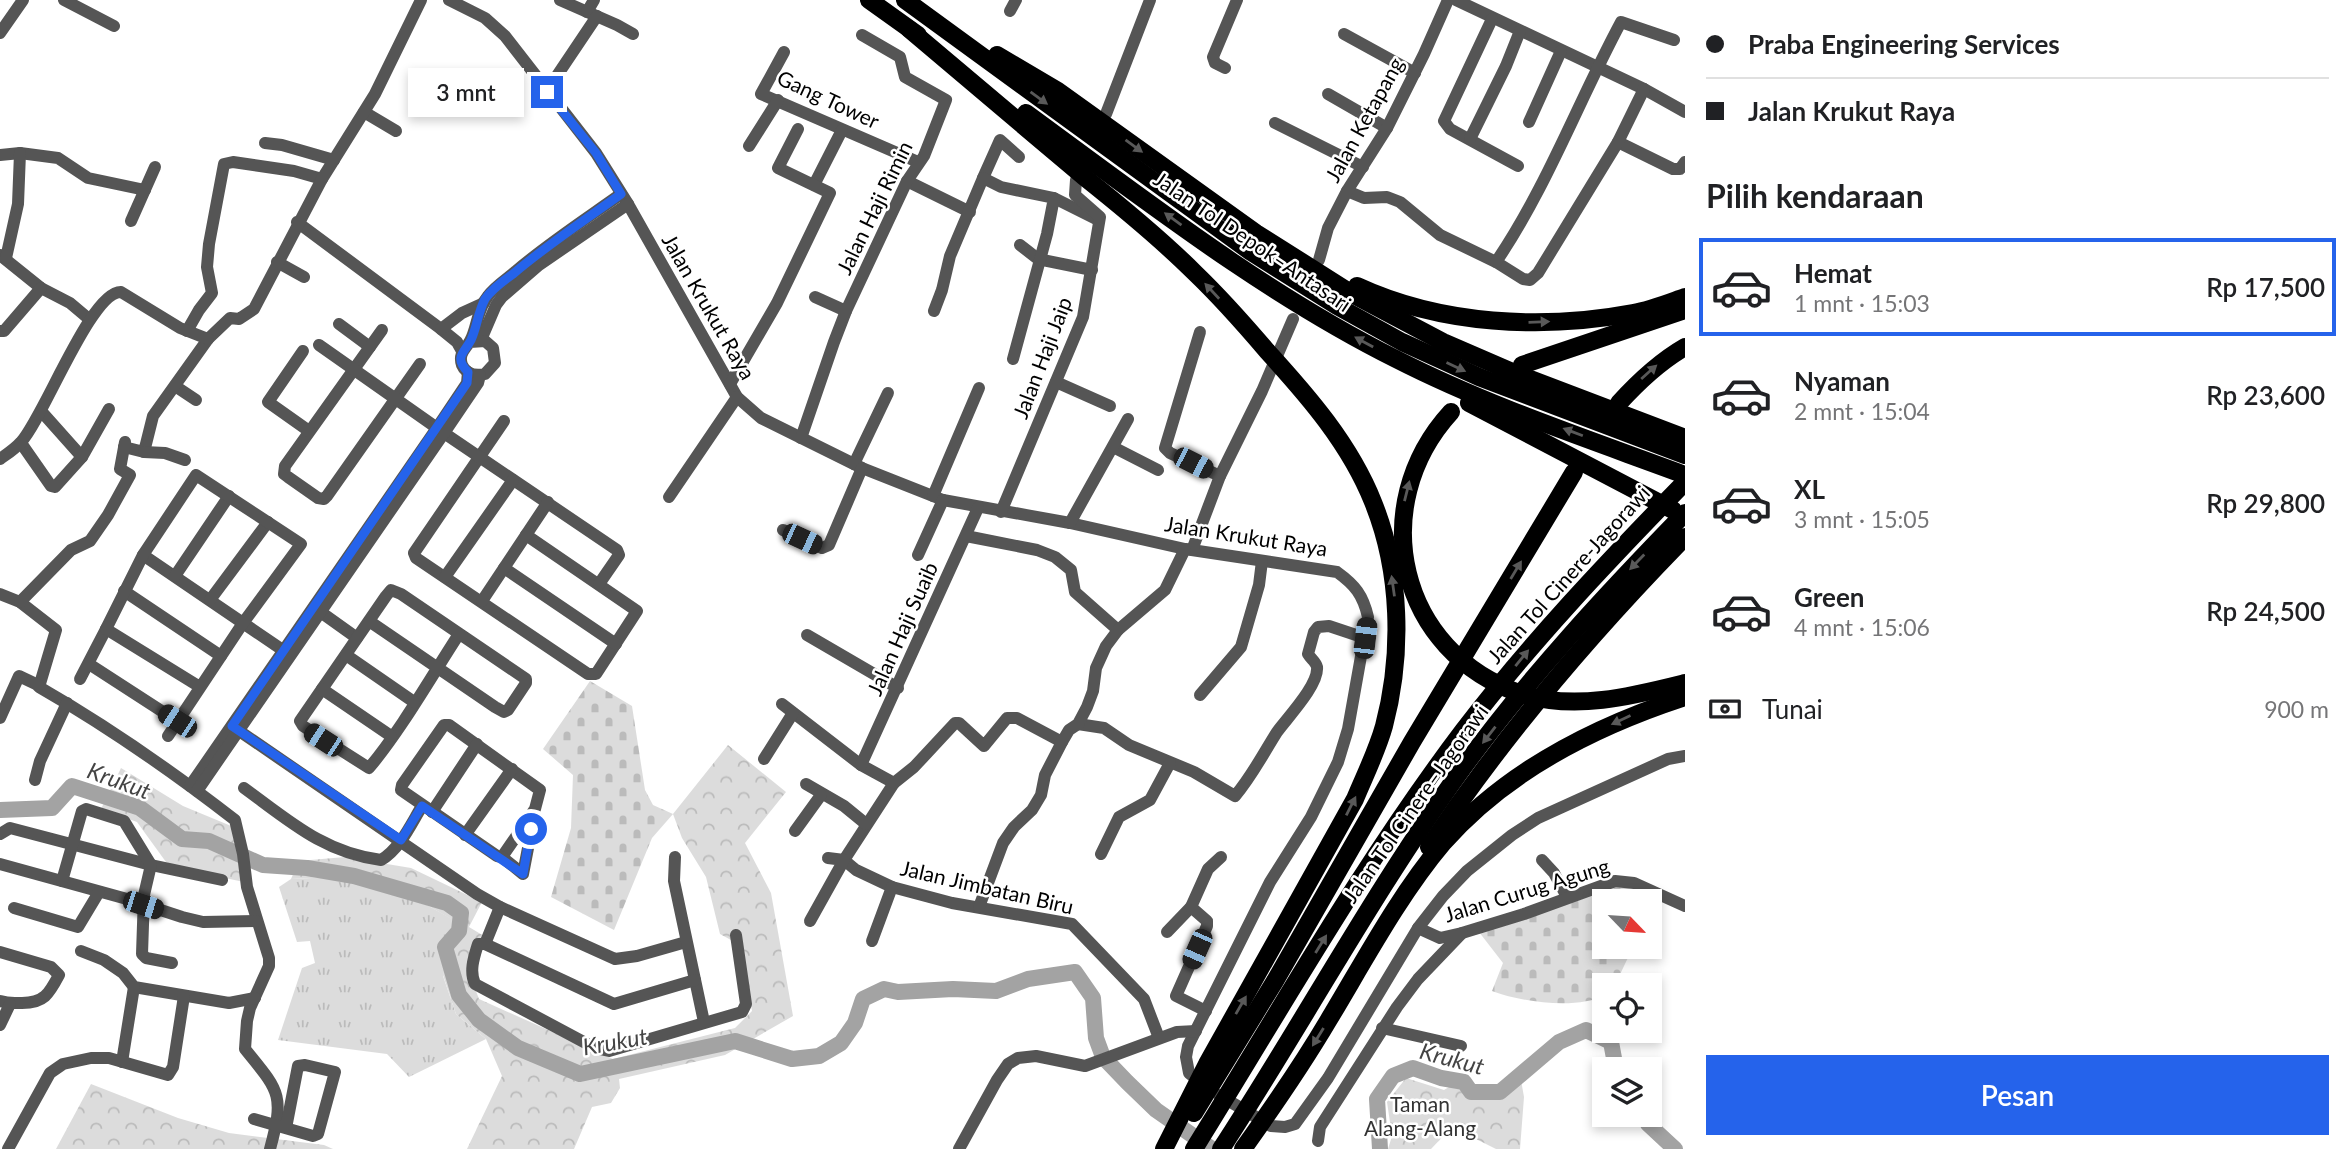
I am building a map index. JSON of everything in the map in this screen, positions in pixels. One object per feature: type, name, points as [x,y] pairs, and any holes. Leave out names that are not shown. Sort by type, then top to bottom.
[{"type":"highway","name":"Jalan Tol Depok–Antasari","points":[[869,0],[1243,269],[1328,322],[1397,360],[1503,406],[1640,448],[1685,456]]},
{"type":"highway","name":"Jalan Tol Depok–Antasari","points":[[908,2],[1251,252],[1327,300],[1402,342],[1640,448],[1685,475]]},
{"type":"highway","points":[[908,2],[1058,91],[1287,254],[1354,295],[1443,342],[1517,374],[1678,435]]},
{"type":"highway","points":[[909,29],[1145,225],[1259,341],[1322,414],[1353,460],[1373,502],[1387,546],[1394,595],[1396,638],[1384,725],[1355,799],[1213,1068],[1177,1132],[1164,1149]]},
{"type":"highway","points":[[1287,254],[1368,291],[1423,308],[1475,319],[1527,322],[1585,320],[1636,313],[1685,297]]},
{"type":"highway","points":[[1522,365],[1685,310]]},
{"type":"highway","points":[[1619,403],[1662,360],[1685,347]]},
{"type":"highway","points":[[1397,360],[1468,403],[1685,515]]},
{"type":"highway","points":[[1451,412],[1425,444],[1415,466],[1403,507],[1402,533],[1412,590],[1431,626],[1447,646],[1470,667],[1504,687],[1551,700],[1583,701],[1645,693],[1685,683]]},
{"type":"highway","points":[[1213,1068],[1323,900],[1412,742],[1574,472]]},
{"type":"highway","name":"Jalan Tol Cinere-Jagorawi","points":[[1194,1149],[1384,844],[1463,732],[1531,647],[1594,575],[1685,482]]},
{"type":"highway","name":"Jalan Tol Cinere–Jagorawi","points":[[1221,1149],[1406,850],[1464,767],[1605,595],[1685,515]]},
{"type":"highway","points":[[1369,951],[1400,890],[1453,811],[1510,734],[1570,661],[1685,537]]},
{"type":"highway","points":[[1243,1149],[1279,1099],[1369,951],[1444,842],[1482,806],[1527,771],[1569,745],[1631,716],[1685,697]]},
{"type":"highway","points":[[1171,1149],[1177,1132]]},
{"type":"street","points":[[0,33],[23,0]]},
{"type":"street","points":[[65,0],[114,26]]},
{"type":"street","points":[[144,452],[153,416],[208,339],[230,318],[239,319],[254,309],[297,222],[321,178],[364,112],[421,0]]},
{"type":"street","name":"Jalan Krukut Raya","points":[[449,0],[485,19],[505,36],[596,153],[737,397],[761,418],[938,502],[1070,523],[1261,568],[1337,572],[1354,584],[1364,599],[1368,617],[1348,729],[1338,762],[1311,817],[1270,882],[1188,1046],[1186,1058],[1189,1073],[1197,1081],[1271,1126],[1285,1127],[1295,1124],[1328,1078],[1419,928],[1443,896],[1467,871],[1538,818],[1668,760],[1685,757]]},
{"type":"street","points":[[560,0],[633,34]]},
{"type":"street","points":[[547,92],[592,14],[594,0]]},
{"type":"street","points":[[1106,114],[1150,0]]},
{"type":"street","points":[[1225,68],[1214,63],[1213,57],[1237,0]]},
{"type":"street","name":"Jalan Ketapang","points":[[1319,260],[1328,228],[1347,191],[1387,128],[1448,0]]},
{"type":"street","points":[[1456,0],[1644,89],[1685,112]]},
{"type":"street","points":[[1492,19],[1444,118],[1447,127],[1518,166]]},
{"type":"street","points":[[1496,262],[1536,197],[1621,22],[1674,40]]},
{"type":"street","points":[[1470,139],[1520,31]]},
{"type":"street","points":[[1344,34],[1415,73]]},
{"type":"street","name":"Jalan Haji Rimin","points":[[801,438],[846,311],[907,181],[924,156],[946,100],[905,77],[900,57],[862,35]]},
{"type":"street","points":[[1529,122],[1561,51]]},
{"type":"street","name":"Gang Tower","points":[[785,52],[761,94],[918,162]]},
{"type":"street","points":[[1347,191],[1364,198],[1395,199],[1406,205],[1440,235],[1496,262],[1523,279],[1534,278],[1618,142],[1644,89]]},
{"type":"street","points":[[1328,94],[1387,128]]},
{"type":"street","points":[[748,146],[778,100]]},
{"type":"street","points":[[364,112],[396,131]]},
{"type":"street","points":[[1275,123],[1363,167]]},
{"type":"street","points":[[730,384],[777,303],[830,193],[778,167],[798,129]]},
{"type":"street","points":[[814,185],[842,130]]},
{"type":"street","points":[[934,311],[950,256],[1000,140],[1019,157]]},
{"type":"street","points":[[1618,142],[1673,169],[1680,169],[1685,162]]},
{"type":"street","points":[[265,143],[282,145],[334,160]]},
{"type":"street","points":[[0,155],[20,153],[58,158],[88,178],[145,190]]},
{"type":"street","points":[[20,153],[18,204],[3,256],[41,288],[70,303],[89,318]]},
{"type":"street","points":[[187,331],[212,293],[207,267],[224,164],[233,162],[270,167],[321,178]]},
{"type":"street","points":[[131,221],[155,167]]},
{"type":"street","points":[[983,178],[1001,187],[1054,198],[1100,221]]},
{"type":"street","points":[[1076,180],[1075,195],[1098,214],[1100,221]]},
{"type":"street","points":[[907,181],[970,212]]},
{"type":"street","points":[[1013,359],[1054,198]]},
{"type":"street","points":[[441,329],[462,313],[488,302],[624,199]]},
{"type":"street","name":"Jalan Haji Jaip","points":[[1001,512],[1083,317],[1100,221]]},
{"type":"street","points":[[297,222],[441,329],[467,344],[490,344],[496,358],[493,368],[474,374]]},
{"type":"street","points":[[1020,245],[1038,259],[1092,270]]},
{"type":"street","points":[[277,262],[304,277]]},
{"type":"street","points":[[0,331],[5,331],[41,288]]},
{"type":"street","points":[[0,459],[21,443],[41,411],[89,318],[114,293],[121,292],[187,331],[208,339]]},
{"type":"street","points":[[815,297],[846,311]]},
{"type":"street","points":[[193,788],[385,509],[478,383],[474,374],[461,360],[488,302]]},
{"type":"street","points":[[979,906],[1003,843],[1014,827],[1032,810],[1041,795],[1045,775],[1069,730],[1078,724],[1094,691],[1096,668],[1105,646],[1118,630],[1160,597],[1187,551],[1293,319]]},
{"type":"street","points":[[339,324],[370,347]]},
{"type":"street","points":[[382,330],[285,466],[284,474],[318,498],[324,499],[421,364]]},
{"type":"street","points":[[1200,332],[1164,448],[1220,476]]},
{"type":"street","points":[[319,345],[440,431],[617,550],[619,555],[599,584]]},
{"type":"street","points":[[303,351],[268,402],[309,432]]},
{"type":"street","points":[[1056,382],[1110,406]]},
{"type":"street","points":[[175,386],[196,400]]},
{"type":"street","points":[[918,555],[931,527],[979,388]]},
{"type":"street","points":[[783,530],[822,548],[829,545],[888,393]]},
{"type":"street","points":[[669,497],[737,397]]},
{"type":"street","points":[[21,443],[53,487],[82,457],[109,409]]},
{"type":"street","points":[[41,411],[82,457]]},
{"type":"street","points":[[1070,523],[1128,419]]},
{"type":"street","points":[[504,421],[414,553],[416,558],[590,675],[599,672],[637,611],[526,535]]},
{"type":"street","points":[[20,602],[71,550],[90,541],[108,515],[130,475],[120,469],[125,444],[144,452],[165,453],[185,460]]},
{"type":"street","points":[[1113,447],[1158,470]]},
{"type":"street","points":[[80,679],[143,555],[195,475],[229,496],[301,544],[243,623],[168,736]]},
{"type":"street","points":[[445,577],[513,480]]},
{"type":"street","points":[[175,576],[229,496]]},
{"type":"street","points":[[482,601],[548,502]]},
{"type":"street","name":"Jalan Haji Suaib","points":[[861,765],[978,508]]},
{"type":"street","points":[[210,600],[268,522]]},
{"type":"street","points":[[967,533],[1055,557],[1071,570],[1075,592],[1118,630]]},
{"type":"street","points":[[143,555],[287,653]]},
{"type":"street","points":[[504,568],[616,644]]},
{"type":"street","points":[[1200,695],[1241,647],[1259,585],[1261,568]]},
{"type":"street","points":[[369,621],[437,668],[504,712],[509,710],[526,683],[526,679],[460,634],[395,590],[389,591],[300,722],[369,768],[391,736],[414,702],[437,668],[460,634]]},
{"type":"street","points":[[124,591],[221,656]]},
{"type":"street","points":[[0,594],[20,602],[56,630],[38,685]]},
{"type":"street","points":[[317,610],[357,638]]},
{"type":"street","points":[[1078,724],[1104,728],[1129,746],[1216,783],[1235,796],[1251,776],[1278,732],[1303,701],[1317,670],[1316,663],[1308,654],[1318,626],[1329,626],[1365,638]]},
{"type":"street","points":[[106,629],[200,687]]},
{"type":"street","points":[[807,635],[898,688]]},
{"type":"street","points":[[346,654],[414,702]]},
{"type":"street","points":[[89,664],[177,721]]},
{"type":"street","points":[[0,718],[19,676],[67,703],[193,788],[235,820],[256,921],[269,958],[269,966],[247,1021],[245,1049],[273,1084],[278,1098],[281,1126]]},
{"type":"street","points":[[322,689],[391,736]]},
{"type":"street","points":[[35,780],[36,769],[67,703]]},
{"type":"street","points":[[782,704],[861,765],[894,783]]},
{"type":"street","points":[[764,759],[793,713]]},
{"type":"street","points":[[810,921],[844,860],[894,783],[914,767],[955,723],[959,723],[984,746],[1007,718],[1017,718],[1062,742]]},
{"type":"street","points":[[449,725],[477,744],[540,790],[523,874],[401,790],[442,727],[449,725]]},
{"type":"street","points":[[236,728],[477,894],[500,907],[615,959],[686,942]]},
{"type":"street","points":[[244,788],[320,841],[348,854],[381,860],[390,854],[477,744]]},
{"type":"street","points":[[1101,854],[1119,817],[1150,800],[1170,763]]},
{"type":"street","points":[[465,835],[512,769]]},
{"type":"street","points":[[806,784],[844,806],[866,824]]},
{"type":"street","points":[[795,831],[821,795]]},
{"type":"street","points":[[62,881],[82,811],[86,808],[124,821],[151,865],[143,905],[142,954],[146,958],[172,963]]},
{"type":"street","points":[[502,857],[535,809]]},
{"type":"street","points":[[0,834],[10,828],[151,865],[222,880]]},
{"type":"street","points":[[675,857],[674,881],[705,1022]]},
{"type":"street","points":[[1167,932],[1191,907],[1208,869],[1221,857]]},
{"type":"street","points":[[828,858],[844,860]]},
{"type":"street","name":"Jalan Jimbatan Biru","points":[[844,860],[856,870],[892,887],[952,903],[1072,924],[1144,999],[1159,1038]]},
{"type":"street","points":[[1542,860],[1554,873],[1567,897]]},
{"type":"street","points":[[0,864],[203,922],[256,921]]},
{"type":"street","name":"Jalan Curug Agung","points":[[1419,928],[1440,937],[1462,933],[1615,881],[1634,883],[1685,906]]},
{"type":"street","points":[[872,941],[892,887]]},
{"type":"street","points":[[14,908],[78,927],[99,892]]},
{"type":"street","points":[[485,944],[500,907]]},
{"type":"street","points":[[1191,907],[1208,923],[1176,996],[1206,1011]]},
{"type":"street","points":[[1318,1141],[1321,1127],[1382,1028],[1418,979],[1462,933]]},
{"type":"street","points":[[695,980],[614,1003],[485,944],[478,944],[473,960],[472,978],[475,984],[595,1048],[609,1051],[742,1012],[745,1007],[736,935]]},
{"type":"street","points":[[81,951],[104,960],[123,973],[134,987],[229,1003],[255,998]]},
{"type":"street","points":[[0,952],[51,967],[59,975],[52,990],[38,1002],[5,1003],[0,1025]]},
{"type":"street","points":[[122,1062],[134,987]]},
{"type":"street","points":[[8,1149],[50,1073],[63,1065],[91,1058],[109,1058],[168,1076],[173,1067],[184,996]]},
{"type":"street","points":[[229,1003],[247,1021]]},
{"type":"street","points":[[1382,1028],[1461,1046]]},
{"type":"street","points":[[958,1149],[1007,1064],[1027,1055],[1085,1066],[1177,1032],[1196,1031]]},
{"type":"street","points":[[1346,1049],[1364,1058]]},
{"type":"street","points":[[254,1118],[281,1126],[313,1136],[318,1134],[335,1072],[305,1065],[298,1066],[281,1126],[270,1149]]},
{"type":"street","points":[[1328,1078],[1345,1090]]},
{"type":"green space","points":[[590,681],[632,706],[645,790],[653,805],[673,814],[652,838],[614,930],[551,897],[571,828],[573,775],[543,749]]},
{"type":"green space","points":[[728,745],[786,792],[745,843],[771,893],[793,1016],[725,1055],[619,1079],[620,1088],[611,1103],[592,1107],[574,1149],[467,1149],[502,1076],[486,1039],[456,1014],[443,975],[458,923],[427,905],[332,877],[291,879],[299,861],[345,857],[411,868],[482,902],[469,927],[484,936],[471,978],[479,999],[613,1059],[735,1028],[752,1011],[740,945],[720,934],[706,877],[682,838],[673,814]]},
{"type":"green space","points":[[121,768],[183,806],[236,828],[244,882],[182,869],[166,862],[137,822],[101,809]]},
{"type":"green space","points":[[332,877],[427,905],[459,923],[443,976],[456,1014],[486,1039],[409,1077],[387,1054],[278,1040],[302,968],[315,963],[310,941],[297,942],[279,887],[291,879]]},
{"type":"green space","points":[[1620,885],[1632,889],[1608,889]]},
{"type":"green space","points":[[1592,894],[1592,959],[1627,959],[1621,973],[1592,973],[1592,1000],[1565,1003],[1533,1001],[1492,991],[1503,963],[1479,932]]},
{"type":"green space","name":"Taman Alang-Alang","points":[[1406,1078],[1444,1090],[1454,1084],[1462,1085],[1471,1096],[1502,1096],[1521,1080],[1524,1097],[1520,1149],[1496,1149],[1452,1127],[1431,1149],[1388,1149],[1392,1136],[1387,1102]]},
{"type":"green space","points":[[91,1084],[178,1118],[229,1133],[324,1145],[333,1149],[56,1149]]},
{"type":"waterway","name":"Krukut","points":[[0,810],[52,808],[72,786],[140,808],[182,839],[209,841],[263,865],[307,868],[354,876],[447,903],[461,913],[459,931],[445,947],[459,995],[479,1020],[518,1048],[580,1074],[735,1041],[792,1059],[819,1056],[841,1043],[855,1023],[863,999],[884,989],[898,992],[953,989],[996,991],[1028,979],[1075,972],[1093,998],[1096,1038],[1103,1057],[1156,1110],[1212,1149]]},
{"type":"waterway","name":"Krukut","points":[[1380,1149],[1377,1099],[1393,1076],[1413,1068],[1441,1078],[1464,1082],[1471,1092],[1500,1092],[1559,1042],[1586,1030],[1611,1042],[1614,1057]]},
{"type":"waterway","name":"Krukut","points":[[1651,1127],[1675,1149]]},
{"type":"route","points":[[531,829],[523,874],[502,857],[422,806],[401,840],[232,726],[467,383],[468,372],[462,365],[461,356],[464,347],[470,342],[486,297],[531,258],[621,194],[596,153],[547,92]]}]
